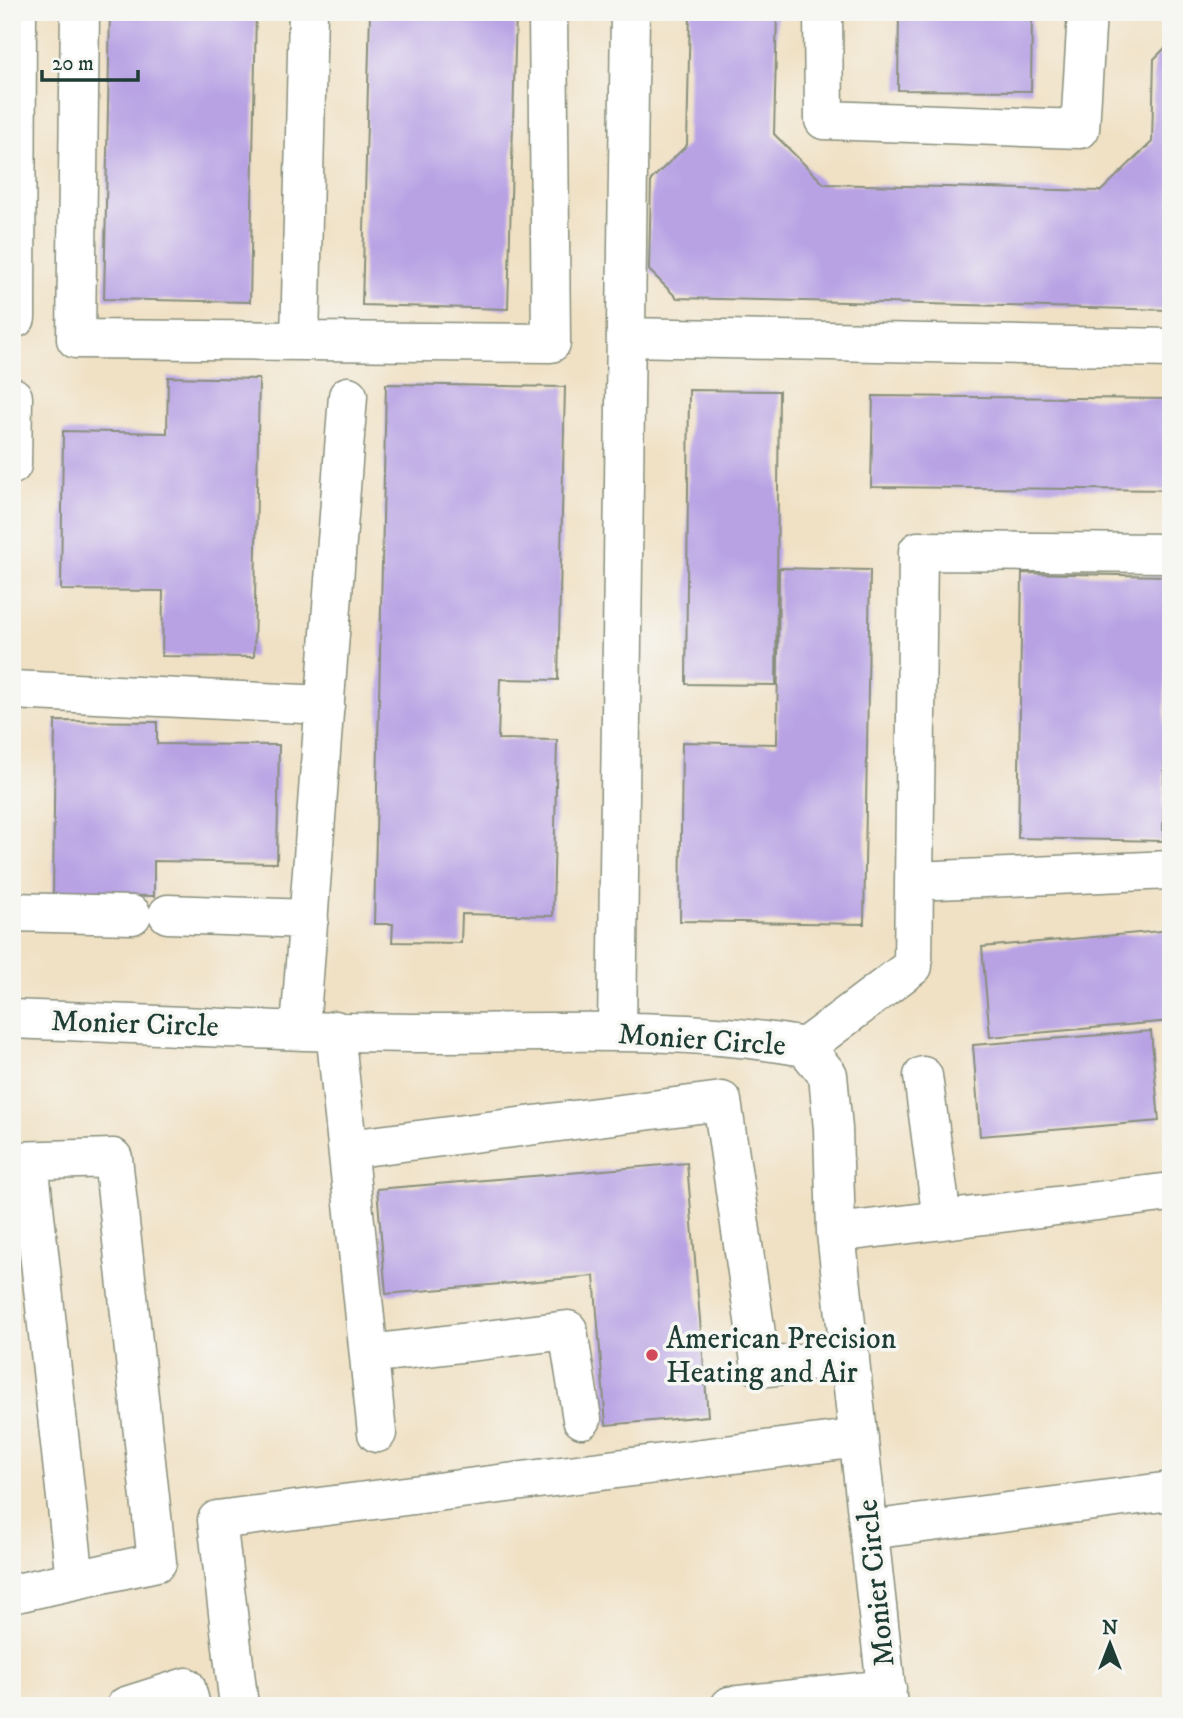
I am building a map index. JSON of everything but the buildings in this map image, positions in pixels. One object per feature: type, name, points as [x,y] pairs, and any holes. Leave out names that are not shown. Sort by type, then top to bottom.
[{"type":"street","points":[[12,318],[16,318],[17,12]]},
{"type":"street","points":[[80,12],[76,339],[551,344],[548,12]]},
{"type":"street","points":[[300,341],[308,12]]},
{"type":"street","points":[[617,1031],[630,12]]},
{"type":"street","points":[[823,12],[824,120],[1080,129],[1087,12]]},
{"type":"street","points":[[626,337],[1171,348]]},
{"type":"street","points":[[348,396],[309,919],[318,1030],[348,1149],[377,1433]]},
{"type":"street","points":[[12,465],[13,397]]},
{"type":"street","points":[[806,1047],[913,966],[918,551],[1171,553]]},
{"type":"street","points":[[12,690],[325,705]]},
{"type":"street","points":[[914,881],[1171,870]]},
{"type":"street","points":[[12,912],[309,919]]},
{"type":"street","name":"Monier Circle","points":[[12,1019],[428,1033],[617,1031],[743,1036],[806,1047],[828,1074],[833,1129],[836,1233],[888,1698]]},
{"type":"street","points":[[923,1076],[942,1220]]},
{"type":"street","points":[[348,1149],[722,1101],[761,1367],[850,1357]]},
{"type":"street","points":[[12,1594],[157,1562],[113,1158],[21,1161],[75,1580]]},
{"type":"street","points":[[836,1233],[1171,1192]]},
{"type":"street","points":[[369,1354],[568,1329],[582,1419]]},
{"type":"street","points":[[239,1706],[217,1520],[859,1438]]},
{"type":"street","points":[[869,1530],[1171,1491]]},
{"type":"street","points":[[126,1706],[186,1687],[191,1706]]},
{"type":"street","points":[[730,1706],[888,1698]]},
{"type":"place","name":"American Precision Heating and Air","points":[[652,1355]]}]
